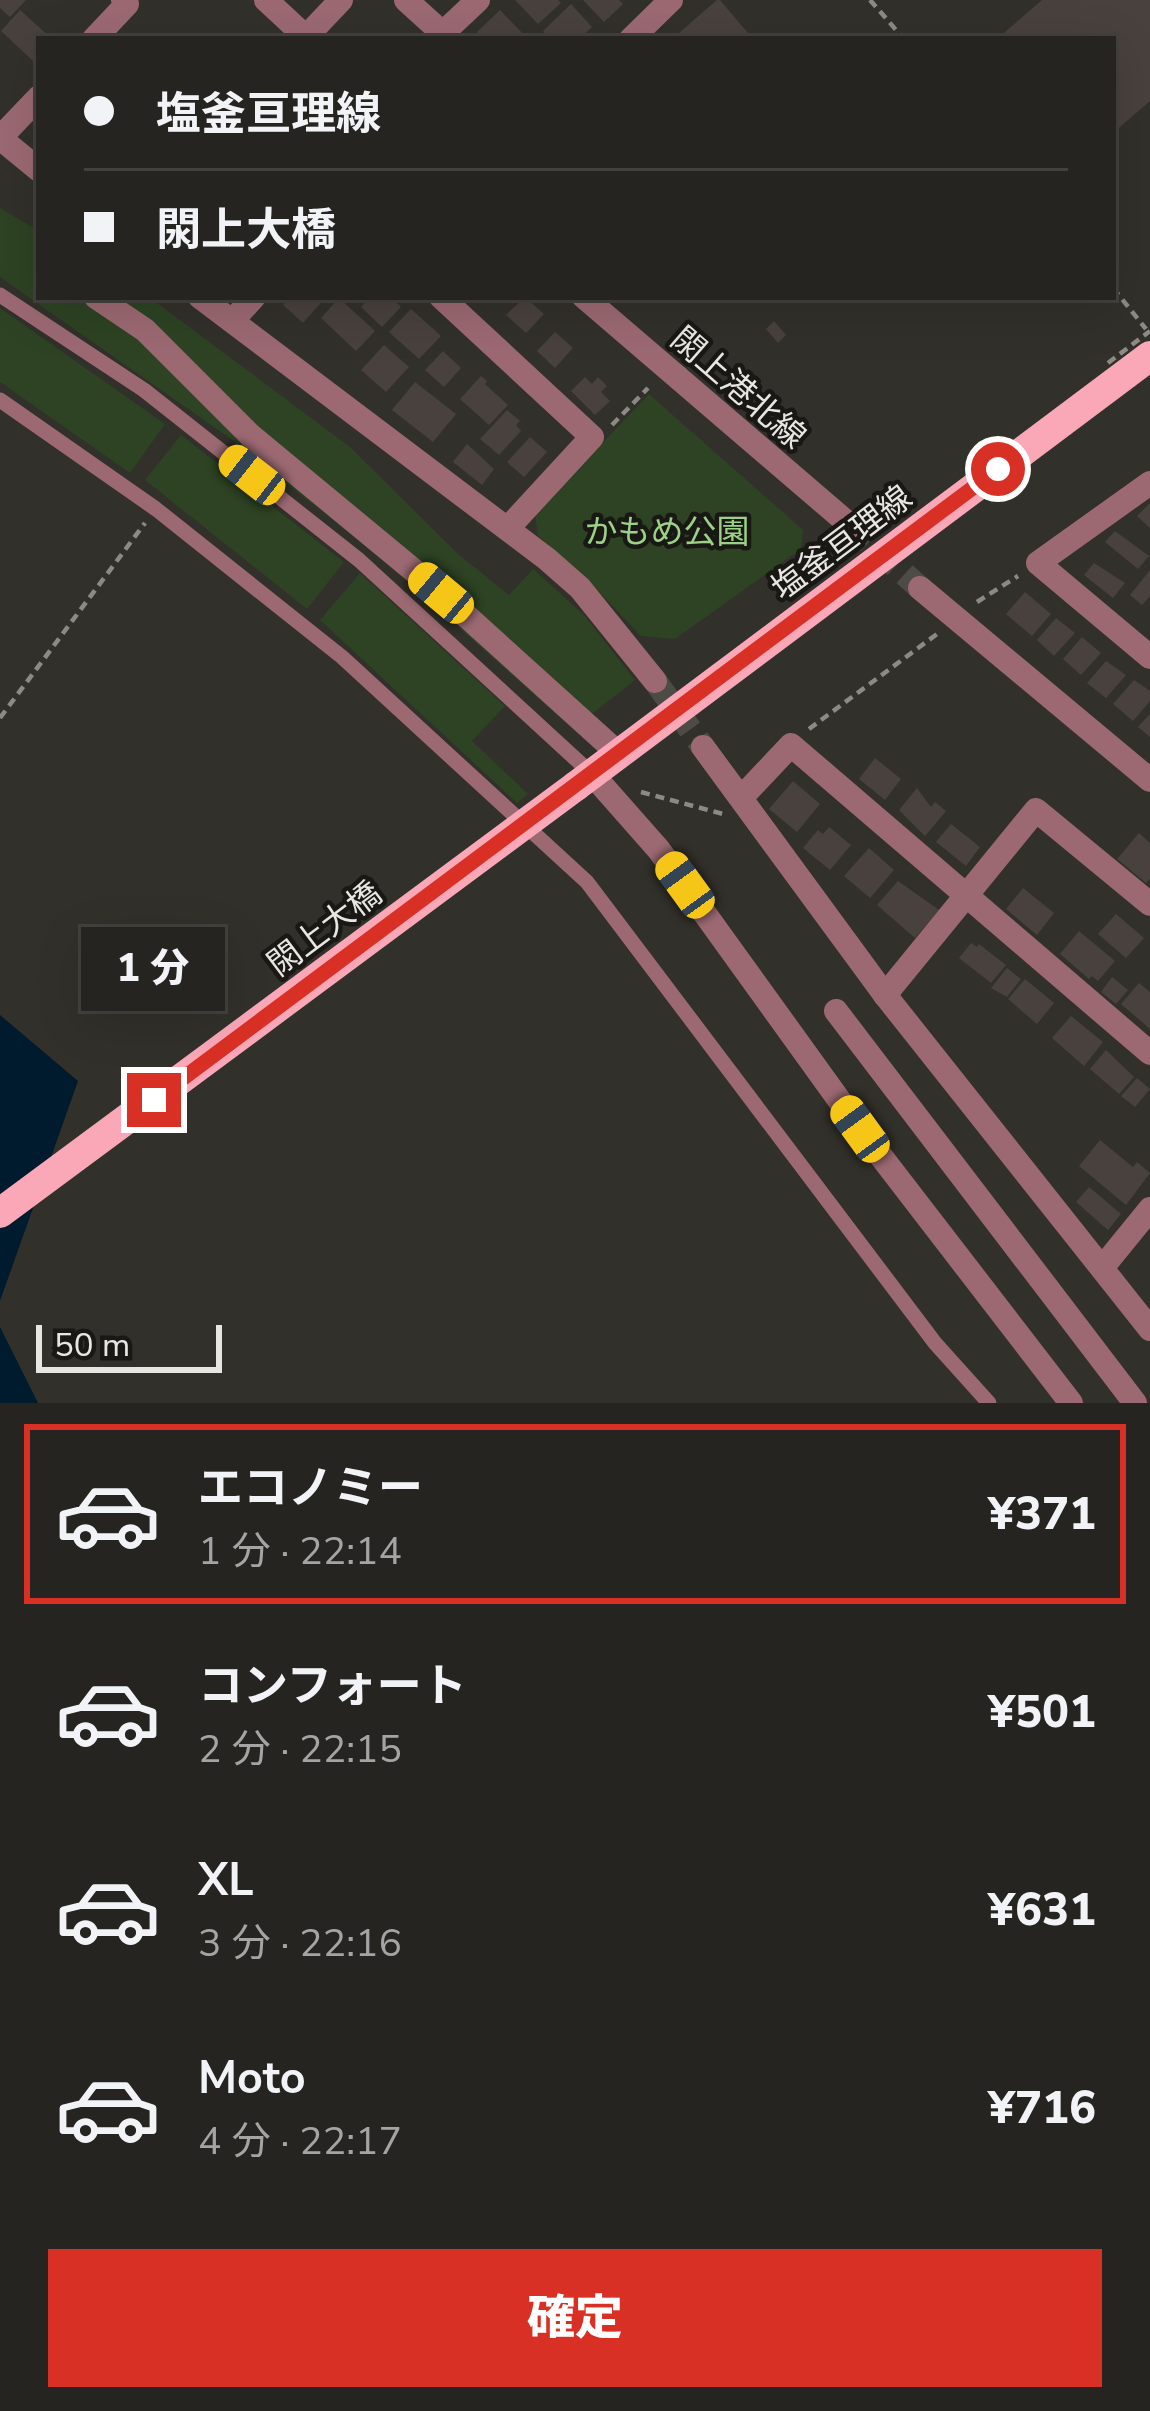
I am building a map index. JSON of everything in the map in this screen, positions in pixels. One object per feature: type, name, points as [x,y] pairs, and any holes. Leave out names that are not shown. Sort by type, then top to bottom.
[{"type":"main road","name":"塩釜亘理線","points":[[584,780],[1115,370],[1150,356]]},
{"type":"main road","name":"閖上大橋","points":[[0,1214],[584,780]]},
{"type":"street","points":[[97,36],[127,4],[123,0]]},
{"type":"street","points":[[266,0],[304,36]]},
{"type":"street","points":[[308,36],[341,0]]},
{"type":"street","points":[[406,0],[446,36],[478,0]]},
{"type":"street","points":[[634,36],[671,0]]},
{"type":"street","points":[[36,100],[0,138],[36,168]]},
{"type":"street","points":[[100,300],[145,330],[250,435],[441,593],[619,754]]},
{"type":"street","points":[[204,300],[508,528],[580,588],[655,681]]},
{"type":"street","points":[[232,321],[251,300]]},
{"type":"street","points":[[444,300],[592,437],[508,528]]},
{"type":"street","name":"閖上港北線","points":[[587,300],[850,526]]},
{"type":"street","points":[[1150,483],[1038,563],[1150,657]]},
{"type":"street","points":[[920,588],[1150,780]]},
{"type":"street","points":[[735,807],[791,745],[1150,1053]]},
{"type":"street","points":[[703,747],[735,807],[1150,1329]]},
{"type":"street","points":[[584,780],[659,850],[860,1129],[1071,1403]]},
{"type":"street","points":[[885,995],[1036,810],[1150,904]]},
{"type":"street","points":[[836,1011],[1136,1403]]},
{"type":"street","points":[[1102,1268],[1150,1209]]},
{"type":"lane","points":[[0,295],[144,390],[359,560],[584,780]]},
{"type":"lane","points":[[0,400],[156,509],[342,657],[587,882],[935,1343],[989,1403]]},
{"type":"path","points":[[870,0],[901,36]]},
{"type":"path","points":[[1115,370],[1150,332],[1116,292]]},
{"type":"path","points":[[592,437],[604,432],[648,388]]},
{"type":"path","points":[[0,718],[156,509]]},
{"type":"path","points":[[977,602],[1038,563]]},
{"type":"path","points":[[791,745],[826,713],[937,634]]},
{"type":"path","points":[[635,790],[735,807]]},
{"type":"green space","points":[[0,208],[36,229],[36,300],[92,300],[388,555],[586,741],[384,561],[231,439],[0,277]]},
{"type":"green space","points":[[116,300],[153,300],[350,447],[458,554],[509,595],[533,569],[584,615],[635,680],[592,714],[250,423]]},
{"type":"green space","points":[[0,308],[165,424],[130,473],[0,382]]},
{"type":"green space","name":"かもめ公園","points":[[649,394],[803,530],[801,549],[675,639],[641,636],[538,536],[535,514]]},
{"type":"green space","points":[[181,435],[344,562],[307,609],[145,480]]},
{"type":"green space","points":[[360,573],[505,706],[472,741],[528,794],[517,803],[320,620]]},
{"type":"water","points":[[0,1015],[78,1081],[0,1301]]},
{"type":"water","points":[[0,1327],[38,1403],[0,1403]]},
{"type":"building","points":[[0,0],[26,0],[10,17],[0,8]]},
{"type":"building","points":[[515,0],[558,0],[561,3],[538,24]]},
{"type":"building","points":[[583,0],[619,0],[623,4],[604,22]]},
{"type":"building","points":[[717,0],[750,36],[675,36]]},
{"type":"building","points":[[1042,0],[1150,0],[1150,101],[1116,130],[1116,36],[1004,33]]},
{"type":"building","points":[[571,4],[592,27],[582,36],[548,36],[543,31]]},
{"type":"building","points":[[20,10],[49,36],[36,36],[33,61],[1,31]]},
{"type":"building","points":[[500,10],[525,36],[481,36],[477,32]]},
{"type":"building","points":[[287,300],[323,300],[303,323],[283,305]]},
{"type":"building","points":[[341,300],[375,331],[356,351],[321,318]]},
{"type":"building","points":[[367,300],[393,300],[401,307],[382,327],[361,307]]},
{"type":"building","points":[[522,300],[544,314],[526,333],[506,315]]},
{"type":"building","points":[[411,309],[441,336],[419,359],[389,332]]},
{"type":"building","points":[[774,321],[786,335],[778,343],[766,329]]},
{"type":"building","points":[[555,332],[573,348],[555,368],[537,351]]},
{"type":"building","points":[[384,345],[409,367],[386,392],[361,370]]},
{"type":"building","points":[[443,351],[461,368],[444,387],[425,370]]},
{"type":"building","points":[[481,376],[508,405],[489,425],[460,399]]},
{"type":"building","points":[[585,377],[592,384],[598,377],[607,386],[601,392],[610,401],[595,415],[571,391]]},
{"type":"building","points":[[415,382],[456,414],[433,442],[392,410]]},
{"type":"building","points":[[507,410],[520,421],[516,425],[521,431],[499,455],[480,439]]},
{"type":"building","points":[[530,437],[547,452],[524,477],[507,462]]},
{"type":"building","points":[[467,444],[494,469],[482,485],[453,462]]},
{"type":"building","points":[[1150,503],[1150,528],[1137,516]]},
{"type":"building","points":[[1115,531],[1149,556],[1138,569],[1105,542]]},
{"type":"building","points":[[1094,563],[1125,583],[1113,598],[1084,575]]},
{"type":"building","points":[[1150,570],[1150,596],[1142,605],[1130,595]]},
{"type":"building","points":[[1025,592],[1051,614],[1032,636],[1006,614]]},
{"type":"building","points":[[1056,618],[1075,633],[1054,656],[1037,640]]},
{"type":"building","points":[[1082,637],[1101,653],[1081,675],[1063,659]]},
{"type":"building","points":[[1106,661],[1126,675],[1106,698],[1087,683]]},
{"type":"building","points":[[1134,680],[1150,691],[1150,701],[1133,721],[1113,704]]},
{"type":"building","points":[[1150,714],[1150,737],[1138,727]]},
{"type":"building","points":[[875,758],[901,779],[885,800],[859,779]]},
{"type":"building","points":[[793,781],[820,804],[797,832],[769,809]]},
{"type":"building","points":[[917,788],[931,807],[935,802],[946,811],[925,836],[899,810]]},
{"type":"building","points":[[951,824],[980,847],[966,866],[936,842]]},
{"type":"building","points":[[829,827],[851,845],[830,870],[803,848],[818,830],[823,834]]},
{"type":"building","points":[[1139,833],[1150,843],[1146,883],[1117,859]]},
{"type":"building","points":[[869,848],[894,870],[870,898],[844,876]]},
{"type":"building","points":[[898,881],[939,910],[915,938],[877,905]]},
{"type":"building","points":[[1023,888],[1054,913],[1037,935],[1006,909]]},
{"type":"building","points":[[1116,914],[1144,938],[1126,958],[1098,934]]},
{"type":"building","points":[[1079,931],[1115,961],[1098,981],[1060,954]]},
{"type":"building","points":[[971,943],[1006,965],[991,983],[959,958]]},
{"type":"building","points":[[1007,968],[1021,979],[1007,997],[991,988]]},
{"type":"building","points":[[1112,977],[1128,990],[1116,1004],[1101,992]]},
{"type":"building","points":[[1025,979],[1054,1003],[1037,1024],[1008,999]]},
{"type":"building","points":[[1139,983],[1150,992],[1150,1029],[1121,1004]]},
{"type":"building","points":[[1071,1016],[1103,1042],[1084,1066],[1052,1038]]},
{"type":"building","points":[[1106,1050],[1134,1077],[1119,1094],[1090,1069]]},
{"type":"building","points":[[1137,1078],[1150,1089],[1135,1107],[1121,1096]]},
{"type":"building","points":[[1100,1140],[1133,1167],[1137,1162],[1150,1173],[1126,1205],[1079,1166]]},
{"type":"building","points":[[1089,1187],[1121,1214],[1108,1230],[1076,1202]]},
{"type":"tunnel","points":[[851,526],[920,588]]},
{"type":"tunnel","points":[[655,681],[703,747]]},
{"type":"route","points":[[154,1100],[998,469]]}]
